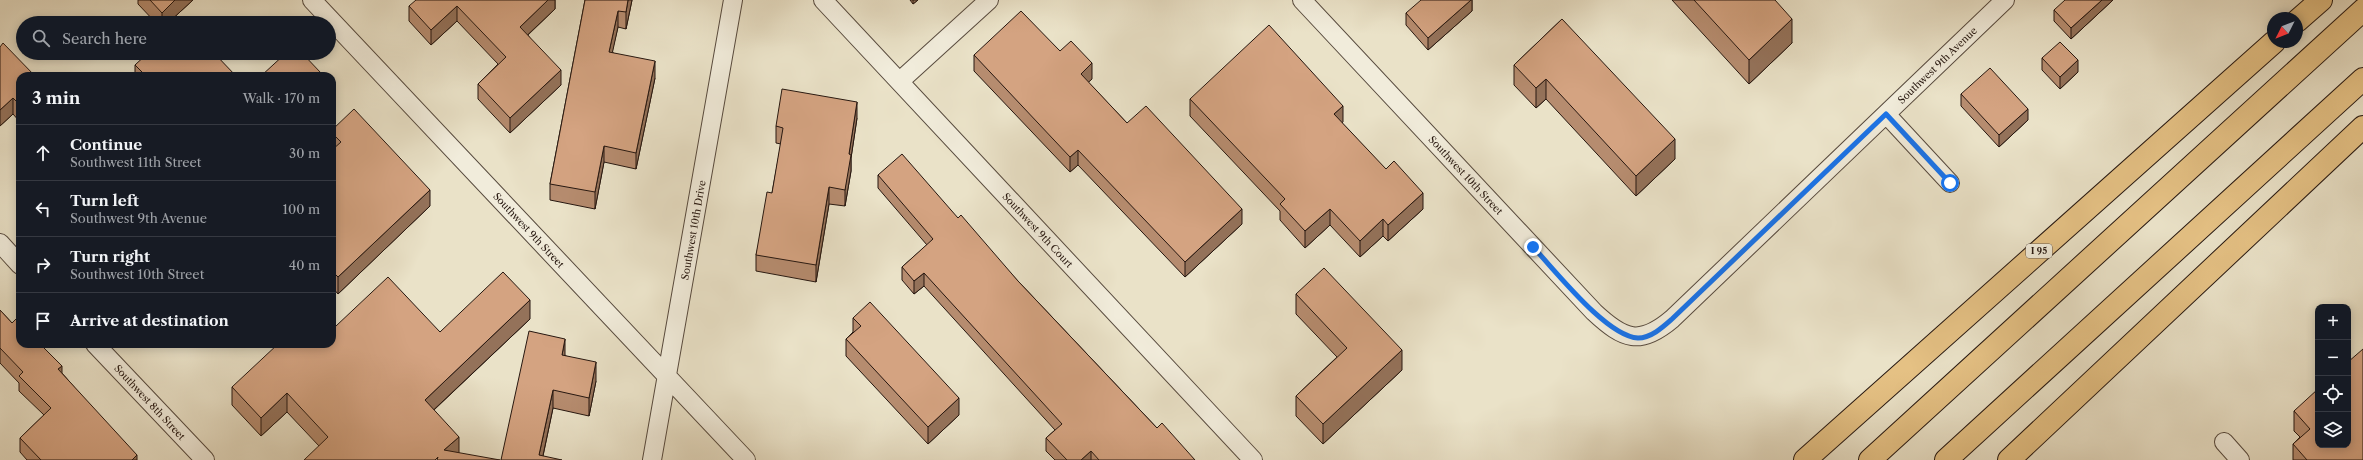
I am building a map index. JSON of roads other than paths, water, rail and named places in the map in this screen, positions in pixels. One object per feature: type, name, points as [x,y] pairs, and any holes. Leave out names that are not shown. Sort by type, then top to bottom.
[{"type":"highway","points":[[2303,16],[2321,0]]},
{"type":"highway","points":[[1870,460],[2363,10]]},
{"type":"highway","name":"I 95","points":[[1805,460],[2267,48]]},
{"type":"highway","points":[[1946,460],[2363,79]]},
{"type":"highway","points":[[2009,460],[2363,127]]},
{"type":"street","name":"Southwest 9th Street","points":[[312,0],[327,16]]},
{"type":"street","name":"Southwest 10th Drive","points":[[652,460],[733,0]]},
{"type":"street","name":"Southwest 9th Court","points":[[823,0],[1253,460]]},
{"type":"street","points":[[900,81],[989,0]]},
{"type":"street","name":"Southwest 10th Street","points":[[1302,0],[1594,312],[1611,327],[1638,338]]},
{"type":"street","name":"Southwest 9th Avenue","points":[[1638,338],[1654,332],[1672,319],[2005,0]]},
{"type":"street","name":"Southwest 9th Street","points":[[336,25],[746,460]]},
{"type":"street","points":[[1886,114],[1950,183]]},
{"type":"street","points":[[0,243],[16,260]]},
{"type":"street","name":"Southwest 8th Street","points":[[99,348],[205,460]]},
{"type":"street","points":[[2224,442],[2240,460]]}]
